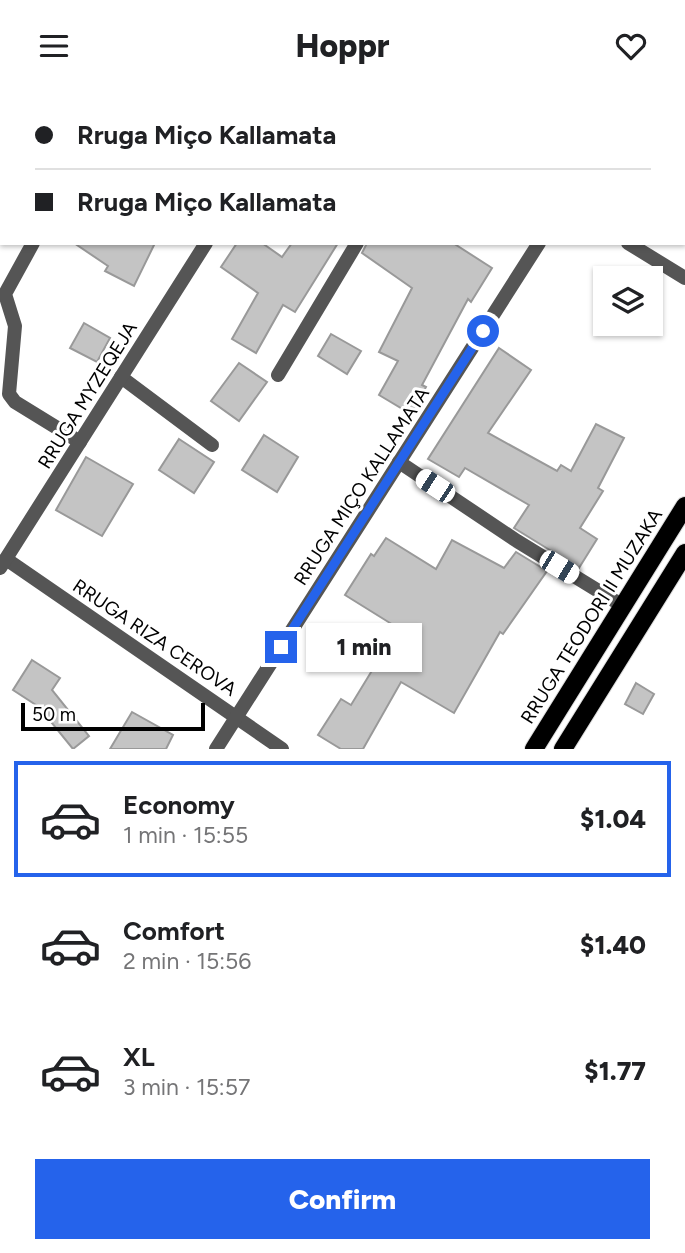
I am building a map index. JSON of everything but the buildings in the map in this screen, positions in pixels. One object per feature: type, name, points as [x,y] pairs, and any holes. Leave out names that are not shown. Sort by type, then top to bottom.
[{"type":"main road","name":"RRUGA TEODORI II MUZAKA","points":[[534,749],[685,506]]},
{"type":"main road","points":[[563,749],[685,553]]},
{"type":"street","points":[[32,245],[5,294],[15,325],[7,382],[9,394],[15,402],[80,442]]},
{"type":"street","name":"RRUGA MYZEQEJA","points":[[3,563],[205,245]]},
{"type":"street","points":[[278,376],[356,245]]},
{"type":"street","name":"RRUGA MIÇO KALLAMATA","points":[[216,749],[538,245]]},
{"type":"street","points":[[631,245],[685,278]]},
{"type":"street","points":[[121,377],[212,445]]},
{"type":"street","points":[[399,462],[517,541],[622,606]]},
{"type":"street","name":"RRUGA RIZA CEROVA","points":[[3,563],[237,716],[282,749]]},
{"type":"route","points":[[281,647],[483,331]]}]
